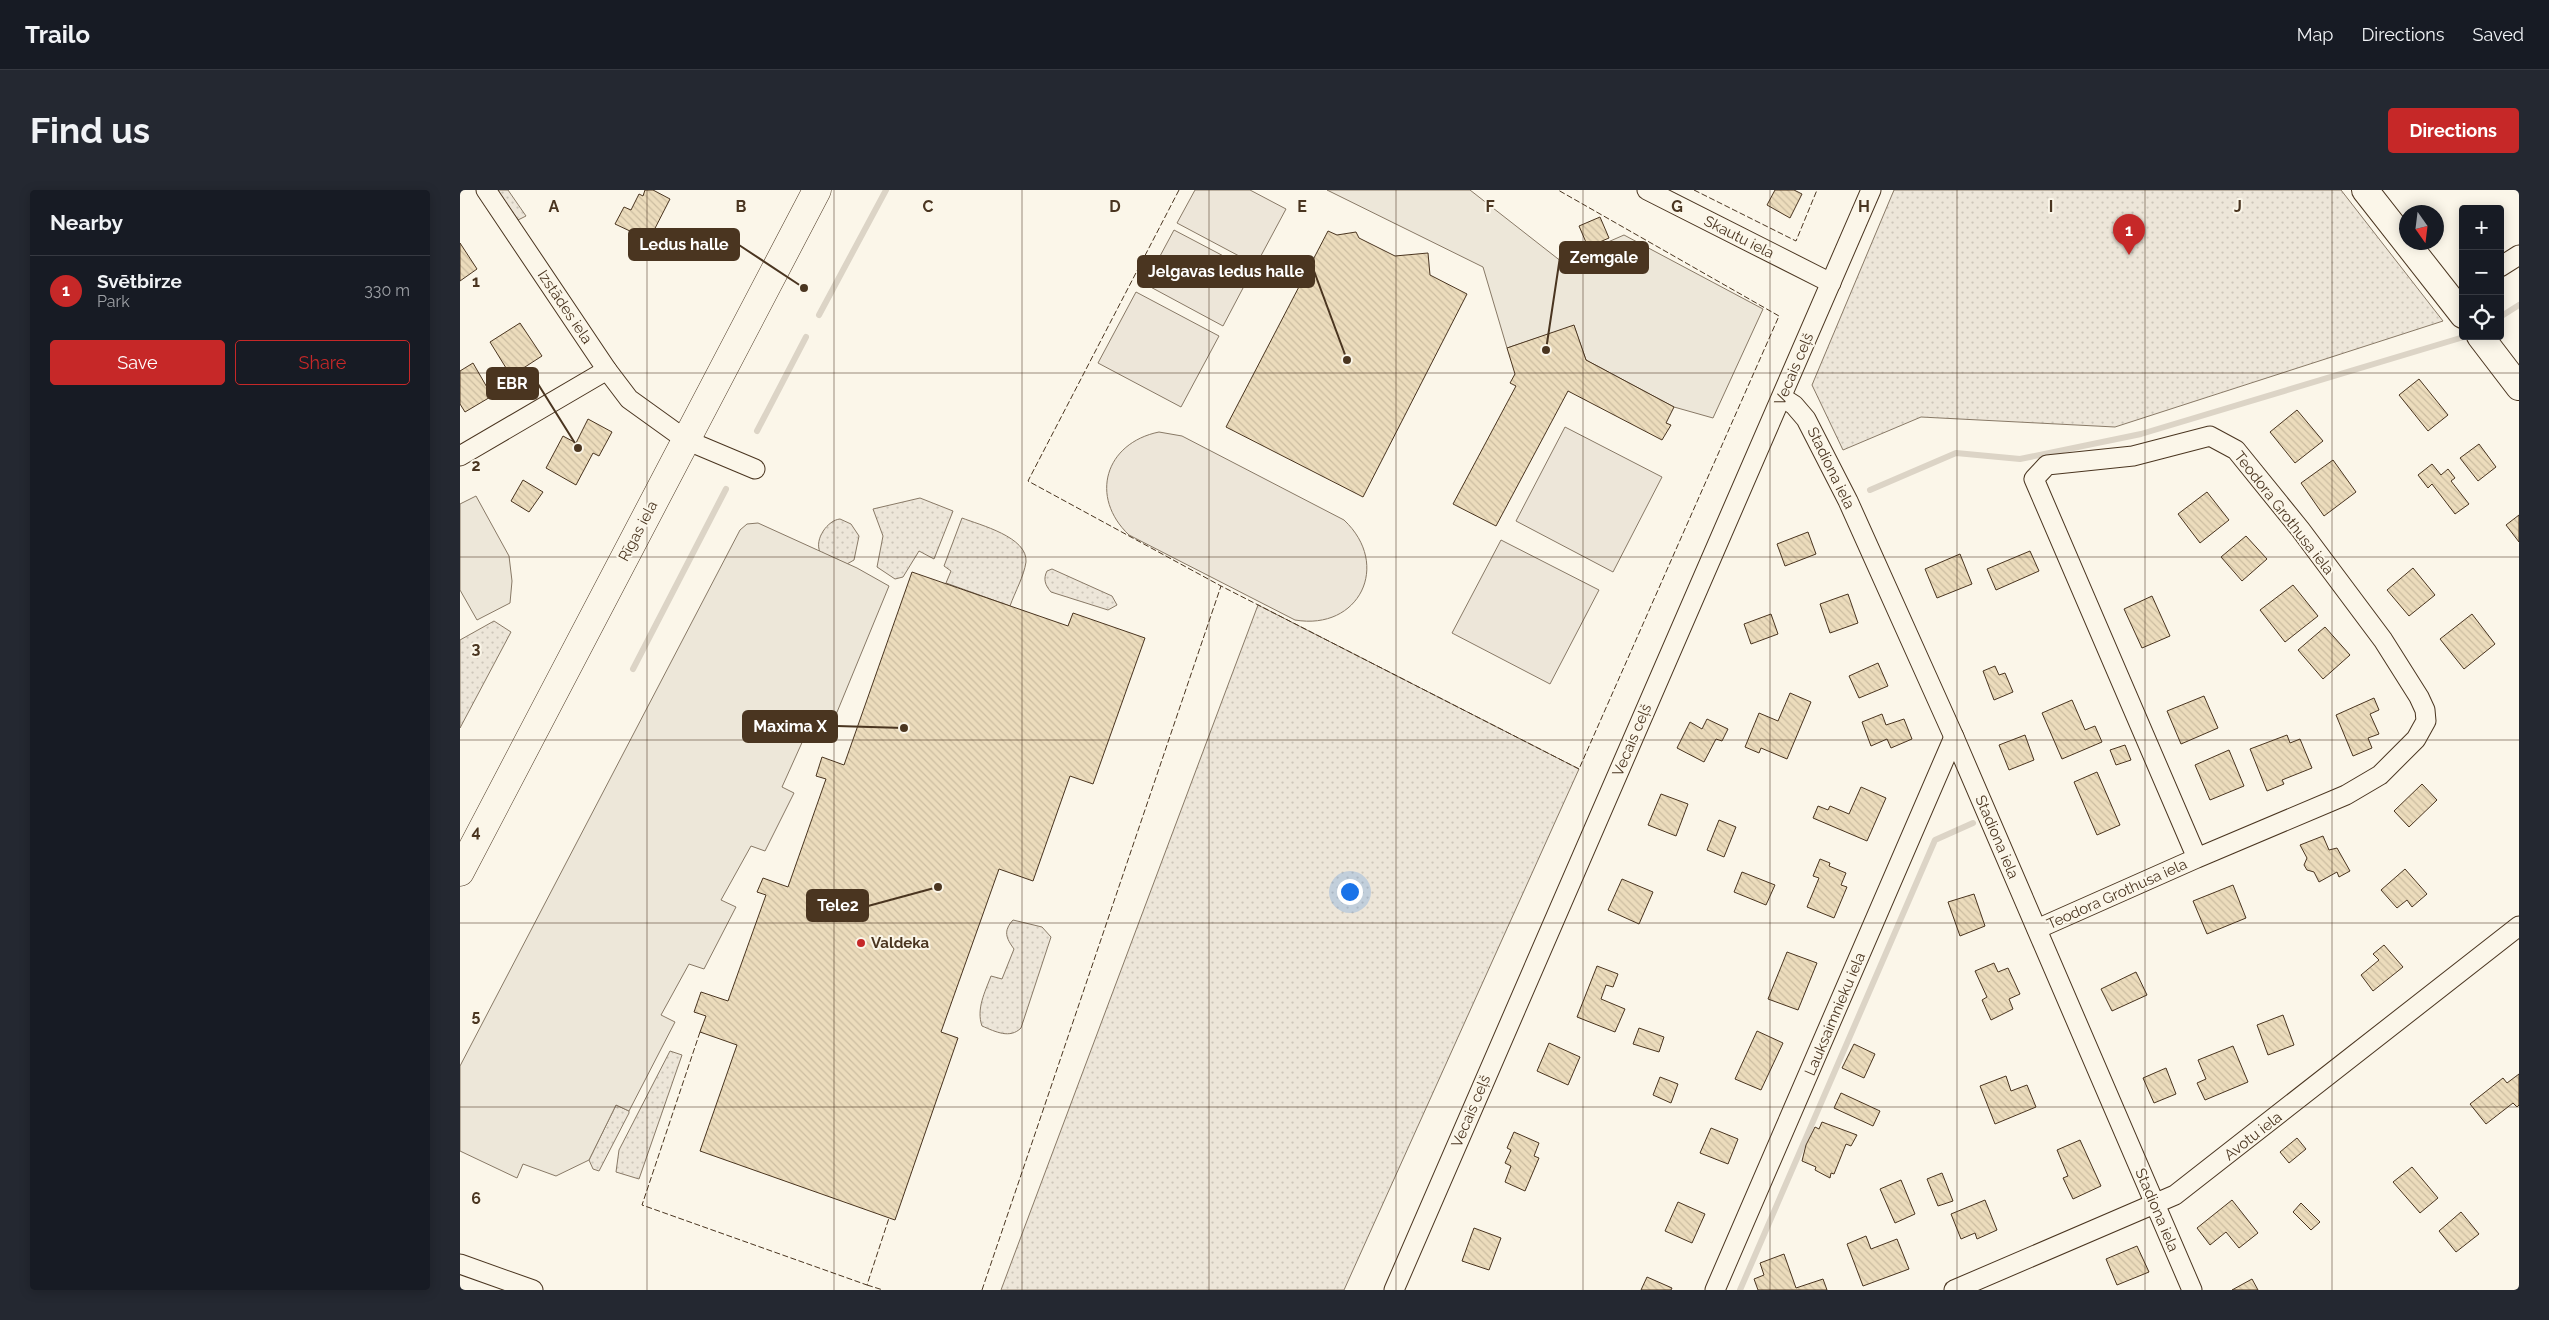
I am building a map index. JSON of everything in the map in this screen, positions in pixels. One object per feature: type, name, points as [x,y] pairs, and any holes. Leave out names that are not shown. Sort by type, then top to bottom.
[{"type":"main road","name":"Rīgas iela","points":[[460,872],[816,190]]},
{"type":"main road","points":[[2365,190],[2458,301]]},
{"type":"main road","points":[[2483,340],[2519,387]]},
{"type":"street","name":"Izstādes iela","points":[[486,190],[607,370],[629,399],[686,440],[755,469]]},
{"type":"street","name":"Skautu iela","points":[[1647,190],[1831,283]]},
{"type":"street","name":"Vecais ceļš","points":[[1394,1290],[1872,190]]},
{"type":"street","points":[[2504,264],[2519,255]]},
{"type":"street","points":[[460,456],[607,370]]},
{"type":"street","name":"Stadiona iela","points":[[1783,398],[1794,405],[1806,419],[1848,501],[1954,737],[2192,1290]]},
{"type":"street","name":"Teodora Grothusa iela","points":[[2037,929],[2346,795],[2380,775],[2416,739],[2426,721],[2425,710],[2418,696],[2383,640],[2300,529],[2236,450],[2210,436],[2133,456],[2048,465],[2034,479],[2197,858]]},
{"type":"street","name":"Lauksaimnieku iela","points":[[1715,1290],[1954,737]]},
{"type":"street","name":"Avotu iela","points":[[1954,1290],[2156,1205],[2175,1195],[2209,1171],[2519,926]]},
{"type":"street","points":[[460,1264],[533,1290]]},
{"type":"shaded area","points":[[497,190],[508,190],[526,216],[518,220]]},
{"type":"shaded area","points":[[1195,190],[1250,190],[1286,209],[1256,265],[1177,223]]},
{"type":"shaded area","points":[[1327,190],[1470,190],[1562,262],[1624,235],[1763,309],[1713,418],[1674,407],[1586,360],[1574,326],[1507,348],[1483,267]]},
{"type":"shaded area","points":[[1894,190],[2341,190],[2443,321],[2115,427],[1921,417],[1843,450],[1812,385]]},
{"type":"shaded area","points":[[1174,230],[1252,271],[1223,326],[1145,284]]},
{"type":"shaded area","points":[[1136,292],[1219,336],[1181,407],[1098,363]]},
{"type":"shaded area","points":[[1565,427],[1662,477],[1613,572],[1516,521]]},
{"type":"shaded area","points":[[1159,432],[1182,436],[1344,520],[1358,538],[1366,556],[1366,574],[1362,591],[1351,605],[1336,615],[1317,621],[1295,620],[1129,535],[1117,520],[1109,504],[1107,489],[1109,473],[1115,459],[1126,447],[1141,438]]},
{"type":"shaded area","points":[[476,496],[509,556],[512,581],[510,603],[477,620],[460,590],[460,504]]},
{"type":"shaded area","points":[[920,498],[953,511],[934,559],[919,551],[903,577],[895,579],[877,567],[883,536],[873,509]]},
{"type":"shaded area","points":[[962,518],[1002,533],[1025,553],[1025,567],[1010,606],[946,583],[951,571],[944,566]]},
{"type":"shaded area","points":[[840,519],[851,524],[859,536],[854,560],[847,564],[820,552],[819,547],[823,531],[835,520]]},
{"type":"shaded area","points":[[758,523],[857,568],[889,586],[828,734],[809,727],[782,787],[794,793],[765,851],[751,846],[721,900],[736,907],[704,969],[689,964],[661,1015],[675,1022],[629,1111],[616,1105],[589,1160],[556,1176],[523,1164],[517,1178],[460,1151],[460,1066],[740,530],[747,524]]},
{"type":"shaded area","points":[[1501,540],[1599,590],[1550,684],[1452,633]]},
{"type":"shaded area","points":[[1052,569],[1112,596],[1117,605],[1108,610],[1051,592],[1045,579],[1047,571]]},
{"type":"shaded area","points":[[1258,605],[1579,769],[1344,1290],[1001,1290]]},
{"type":"shaded area","points":[[494,621],[511,632],[460,728],[460,640]]},
{"type":"shaded area","points":[[1013,920],[1042,927],[1051,937],[1021,1028],[1008,1034],[982,1026],[980,1013],[982,1001],[991,976],[1002,979],[1014,949],[1007,934]]},
{"type":"shaded area","points":[[670,1051],[682,1055],[639,1179],[616,1172],[619,1150]]},
{"type":"shaded area","points":[[616,1105],[629,1111],[629,1113],[599,1171],[593,1169],[589,1160]]},
{"type":"building","points":[[645,190],[653,190],[670,199],[649,240],[615,224],[624,207],[631,210],[639,194],[643,196]]},
{"type":"building","points":[[1775,190],[1794,190],[1802,194],[1790,218],[1767,205]]},
{"type":"building","points":[[1600,217],[1609,238],[1588,247],[1579,226]]},
{"type":"building","points":[[1328,231],[1337,235],[1356,232],[1359,238],[1395,256],[1428,253],[1430,275],[1467,294],[1363,497],[1226,427]]},
{"type":"building","points":[[460,243],[477,269],[460,281]]},
{"type":"building","points":[[520,323],[542,356],[511,376],[490,342]]},
{"type":"building","points":[[1574,325],[1586,360],[1674,407],[1666,423],[1671,425],[1662,440],[1568,391],[1496,526],[1453,504],[1516,386],[1510,383],[1515,374],[1507,348]]},
{"type":"building","points":[[473,363],[492,396],[465,412],[460,404],[460,371]]},
{"type":"building","points":[[2419,379],[2448,415],[2428,431],[2399,395]]},
{"type":"building","points":[[2297,410],[2323,441],[2295,463],[2270,432]]},
{"type":"building","points":[[588,419],[612,432],[599,456],[593,453],[576,485],[546,468],[563,436],[576,443]]},
{"type":"building","points":[[2479,444],[2496,467],[2478,481],[2460,458]]},
{"type":"building","points":[[2333,460],[2356,492],[2324,516],[2301,483]]},
{"type":"building","points":[[2432,464],[2441,475],[2448,469],[2455,478],[2451,481],[2469,504],[2455,514],[2432,484],[2428,488],[2418,475]]},
{"type":"building","points":[[523,480],[543,492],[529,512],[511,501]]},
{"type":"building","points":[[2207,492],[2229,520],[2200,543],[2178,514]]},
{"type":"building","points":[[2519,515],[2519,542],[2506,525]]},
{"type":"building","points":[[1808,532],[1816,554],[1785,566],[1777,544]]},
{"type":"building","points":[[2246,536],[2267,559],[2242,581],[2221,557]]},
{"type":"building","points":[[2030,551],[2039,571],[1996,590],[1987,569]]},
{"type":"building","points":[[1960,554],[1972,584],[1937,598],[1925,569]]},
{"type":"building","points":[[2413,568],[2435,595],[2409,616],[2387,590]]},
{"type":"building","name":"Valdeka","points":[[912,572],[1068,626],[1073,613],[1145,638],[1093,784],[1070,776],[1033,881],[999,869],[941,1032],[958,1038],[895,1220],[700,1151],[737,1045],[700,1032],[706,1016],[694,1012],[701,992],[728,1001],[766,895],[757,892],[763,878],[788,887],[826,779],[816,776],[822,757],[844,765]]},
{"type":"building","points":[[2293,585],[2318,616],[2285,642],[2260,610]]},
{"type":"building","points":[[1848,594],[1858,623],[1830,633],[1820,604]]},
{"type":"building","points":[[2152,596],[2170,636],[2142,648],[2124,609]]},
{"type":"building","points":[[1771,614],[1778,634],[1751,644],[1744,624]]},
{"type":"building","points":[[2472,614],[2495,644],[2464,669],[2440,639]]},
{"type":"building","points":[[2325,627],[2350,655],[2323,679],[2298,650]]},
{"type":"building","points":[[1878,663],[1888,686],[1859,698],[1849,676]]},
{"type":"building","points":[[1995,666],[1999,675],[2005,673],[2013,692],[1994,700],[1983,671]]},
{"type":"building","points":[[1790,693],[1811,702],[1787,759],[1761,748],[1759,753],[1745,747],[1759,713],[1778,721]]},
{"type":"building","points":[[2204,696],[2218,728],[2181,744],[2167,711]]},
{"type":"building","points":[[2374,698],[2379,710],[2370,714],[2379,734],[2368,738],[2372,748],[2353,756],[2336,715]]},
{"type":"building","points":[[2072,700],[2085,730],[2095,726],[2102,742],[2062,759],[2042,713]]},
{"type":"building","points":[[1882,714],[1886,725],[1904,719],[1912,739],[1891,748],[1887,739],[1871,746],[1862,722]]},
{"type":"building","points":[[1707,719],[1728,729],[1722,741],[1716,739],[1704,762],[1677,748],[1690,722],[1702,729]]},
{"type":"building","points":[[2025,735],[2034,760],[2009,770],[1999,745]]},
{"type":"building","points":[[2287,735],[2290,743],[2300,739],[2312,768],[2282,780],[2284,784],[2267,791],[2250,749]]},
{"type":"building","points":[[2125,745],[2131,760],[2116,765],[2110,750]]},
{"type":"building","points":[[2229,750],[2244,786],[2210,800],[2195,765]]},
{"type":"building","points":[[2097,772],[2120,825],[2097,835],[2074,782]]},
{"type":"building","points":[[2422,784],[2437,800],[2409,827],[2394,811]]},
{"type":"building","points":[[1861,787],[1886,798],[1867,841],[1813,818],[1818,806],[1828,810],[1830,806],[1849,814]]},
{"type":"building","points":[[1661,794],[1688,804],[1676,836],[1648,825]]},
{"type":"building","points":[[1719,820],[1736,827],[1724,857],[1707,850]]},
{"type":"building","points":[[2323,836],[2329,850],[2337,848],[2350,871],[2339,877],[2337,872],[2319,882],[2314,872],[2307,870],[2304,865],[2307,858],[2300,845]]},
{"type":"building","points":[[1820,859],[1830,863],[1829,866],[1846,873],[1841,885],[1847,887],[1834,918],[1807,907],[1819,878],[1813,876]]},
{"type":"building","points":[[2405,869],[2427,894],[2412,907],[2407,900],[2397,908],[2381,890]]},
{"type":"building","points":[[1742,872],[1775,885],[1766,905],[1734,892]]},
{"type":"building","points":[[1622,879],[1653,892],[1639,924],[1608,910]]},
{"type":"building","points":[[2233,885],[2246,918],[2207,934],[2193,901]]},
{"type":"building","points":[[1974,894],[1985,926],[1960,936],[1948,902]]},
{"type":"building","points":[[2384,945],[2403,967],[2373,991],[2361,975],[2379,960],[2373,954]]},
{"type":"building","points":[[1787,952],[1817,963],[1798,1010],[1768,999]]},
{"type":"building","points":[[1994,963],[1998,972],[2008,968],[2020,994],[2009,999],[2013,1009],[1991,1020],[1982,1000],[1987,997],[1975,971]]},
{"type":"building","points":[[1597,966],[1618,974],[1613,987],[1606,985],[1601,999],[1625,1009],[1615,1032],[1577,1017]]},
{"type":"building","points":[[2136,972],[2147,995],[2112,1011],[2101,989]]},
{"type":"building","points":[[2283,1015],[2294,1045],[2268,1055],[2257,1025]]},
{"type":"building","points":[[1639,1028],[1664,1037],[1659,1052],[1633,1044]]},
{"type":"building","points":[[1757,1031],[1783,1043],[1761,1090],[1735,1079]]},
{"type":"building","points":[[1549,1043],[1580,1057],[1568,1085],[1537,1071]]},
{"type":"building","points":[[1854,1044],[1875,1054],[1864,1078],[1842,1068]]},
{"type":"building","points":[[2233,1046],[2248,1082],[2205,1100],[2197,1083],[2206,1079],[2198,1060]]},
{"type":"building","points":[[2166,1068],[2176,1094],[2154,1103],[2143,1078]]},
{"type":"building","points":[[2519,1074],[2519,1105],[2517,1107],[2513,1103],[2486,1124],[2470,1104],[2503,1078],[2507,1083]]},
{"type":"building","points":[[2006,1076],[2011,1091],[2027,1085],[2036,1107],[1995,1124],[1980,1086]]},
{"type":"building","points":[[1660,1077],[1678,1084],[1671,1103],[1653,1095]]},
{"type":"building","points":[[1841,1093],[1880,1111],[1873,1126],[1834,1108]]},
{"type":"building","points":[[1822,1122],[1857,1135],[1851,1146],[1846,1144],[1834,1174],[1831,1173],[1830,1178],[1815,1170],[1816,1167],[1802,1161],[1806,1145],[1815,1127],[1819,1129]]},
{"type":"building","points":[[1711,1128],[1738,1139],[1728,1164],[1700,1153]]},
{"type":"building","points":[[1514,1132],[1539,1143],[1534,1156],[1539,1158],[1525,1191],[1505,1182],[1511,1166],[1505,1163],[1511,1150],[1507,1148]]},
{"type":"building","points":[[2297,1138],[2306,1149],[2289,1163],[2280,1152]]},
{"type":"building","points":[[2080,1140],[2101,1186],[2073,1199],[2063,1178],[2068,1176],[2057,1150]]},
{"type":"building","points":[[2412,1167],[2438,1198],[2420,1213],[2393,1182]]},
{"type":"building","points":[[1942,1173],[1953,1201],[1938,1206],[1927,1179]]},
{"type":"building","points":[[1901,1180],[1915,1214],[1895,1223],[1880,1189]]},
{"type":"building","points":[[1985,1200],[1997,1230],[1977,1239],[1975,1233],[1961,1239],[1951,1214]]},
{"type":"building","points":[[2232,1200],[2258,1233],[2239,1248],[2226,1232],[2210,1245],[2197,1228]]},
{"type":"building","points":[[1678,1202],[1705,1214],[1692,1243],[1665,1231]]},
{"type":"building","points":[[2301,1203],[2320,1222],[2311,1230],[2293,1212]]},
{"type":"building","points":[[2461,1212],[2479,1234],[2456,1252],[2439,1231]]},
{"type":"building","points":[[1474,1228],[1501,1238],[1489,1270],[1462,1261]]},
{"type":"building","points":[[1866,1236],[1871,1249],[1897,1239],[1909,1269],[1863,1286],[1847,1244]]},
{"type":"building","points":[[2137,1246],[2149,1272],[2117,1285],[2106,1259]]},
{"type":"building","points":[[1784,1254],[1796,1288],[1823,1279],[1827,1290],[1758,1290],[1754,1279],[1764,1275],[1760,1263]]},
{"type":"building","points":[[1647,1277],[1672,1288],[1671,1290],[1641,1290]]},
{"type":"building","points":[[2252,1279],[2258,1290],[2232,1290]]},
{"type":"waterway","points":[[819,315],[886,190]]},
{"type":"waterway","points":[[2504,314],[2519,305]]},
{"type":"waterway","points":[[757,431],[806,337]]},
{"type":"waterway","points":[[1870,490],[1956,453],[2020,459],[2141,434],[2459,338]]},
{"type":"waterway","points":[[633,669],[726,489]]},
{"type":"waterway","points":[[1740,1290],[1935,840],[1973,823]]},
{"type":"fence","points":[[1179,190],[1028,481],[1221,586],[1579,769],[1779,316],[1558,190]]},
{"type":"fence","points":[[1694,190],[1796,241],[1817,190]]},
{"type":"fence","points":[[982,1290],[1221,586]]},
{"type":"fence","points":[[700,1032],[642,1205],[867,1285],[889,1218]]},
{"type":"fence","points":[[867,1285],[883,1290]]},
{"type":"place","name":"Svētbirze","points":[[2129,255]]},
{"type":"place","name":"Ledus halle","points":[[804,288]]},
{"type":"place","name":"Zemgale","points":[[1546,350]]},
{"type":"place","name":"Jelgavas ledus halle","points":[[1347,360]]},
{"type":"place","name":"EBR","points":[[578,448]]},
{"type":"place","name":"Maxima X","points":[[904,728]]},
{"type":"place","name":"Tele2","points":[[938,887]]},
{"type":"place","name":"Valdeka","points":[[861,943]]}]
